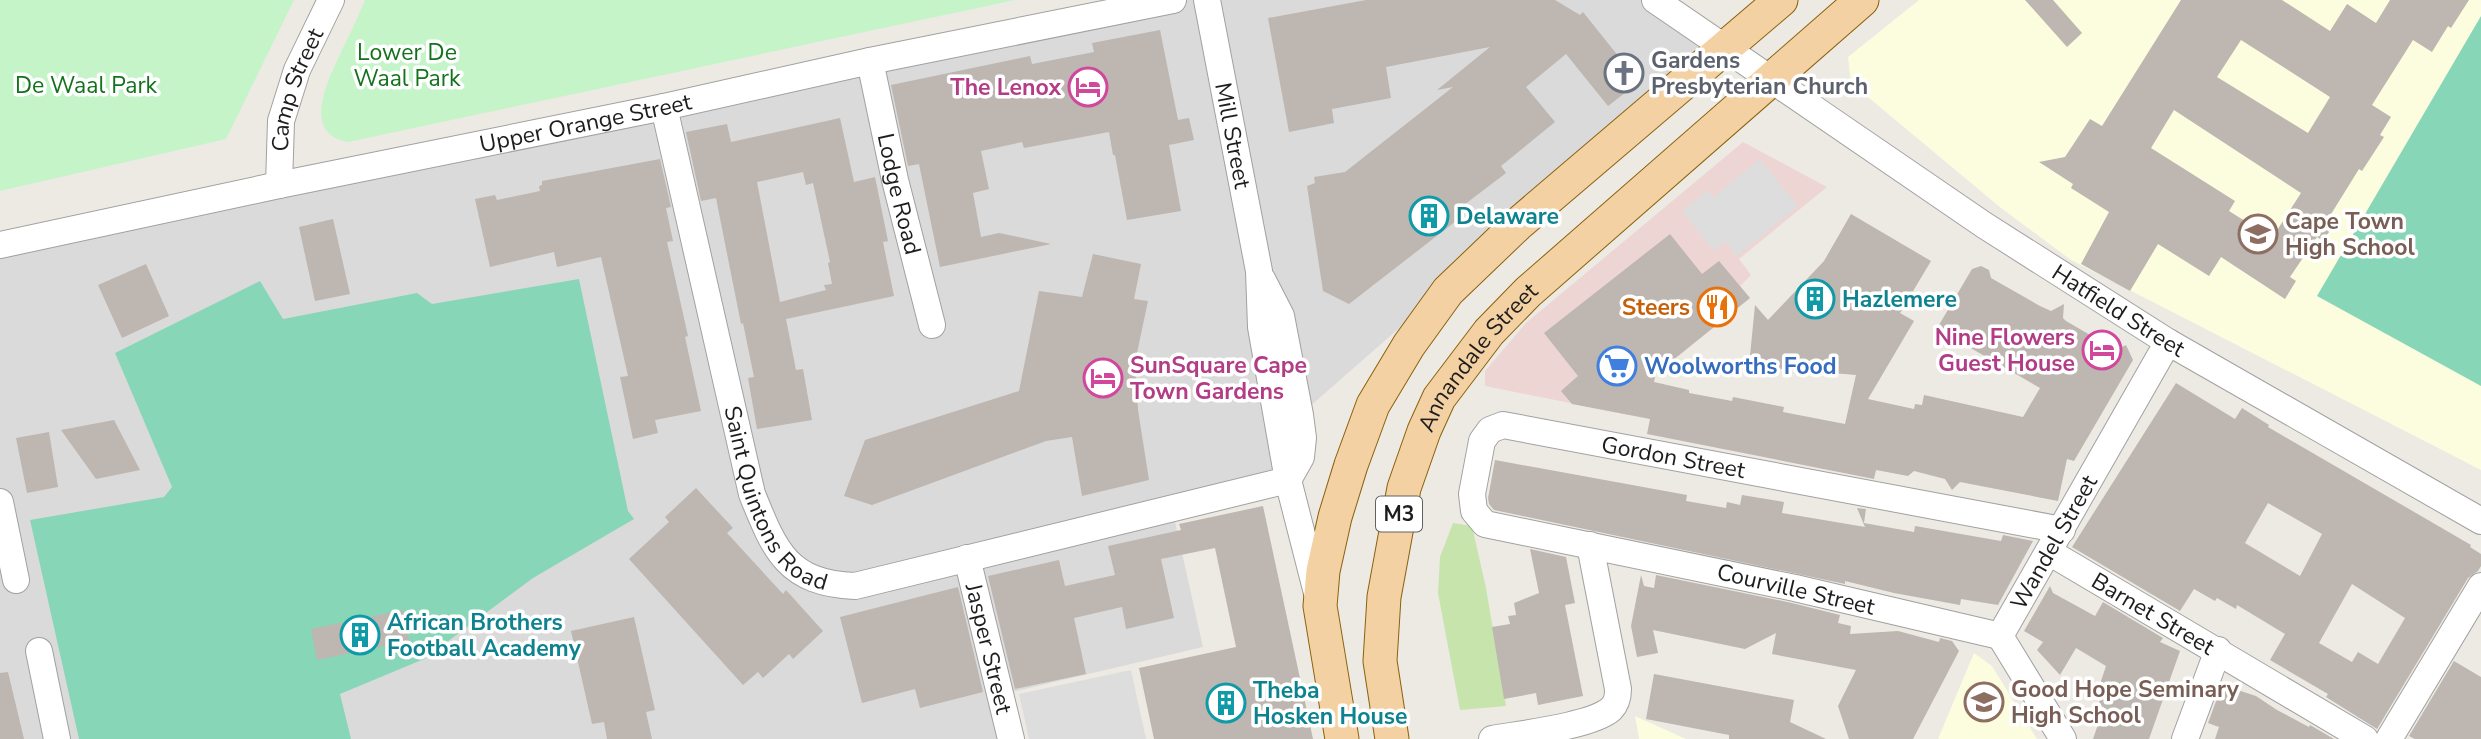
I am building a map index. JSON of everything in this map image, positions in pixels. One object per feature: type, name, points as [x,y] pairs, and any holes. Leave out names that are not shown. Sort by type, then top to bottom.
[{"type":"main road","name":"M3","points":[[1342,739],[1320,606],[1323,571],[1335,517],[1373,405],[1409,345],[1448,291],[1517,225],[1781,0]]},
{"type":"main road","name":"M3","points":[[1770,79],[1862,0]]},
{"type":"main road","name":"Annandale Street","points":[[1392,739],[1380,661],[1384,597],[1404,488],[1424,430],[1439,398],[1489,332],[1528,292],[1770,79]]},
{"type":"street","name":"Camp Street","points":[[279,185],[281,121],[297,70],[331,0]]},
{"type":"street","name":"Upper Orange Street","points":[[0,245],[664,107],[870,61],[1173,0]]},
{"type":"street","name":"Mill Street","points":[[1207,0],[1259,271],[1281,316],[1300,415],[1303,438],[1301,457],[1288,481]]},
{"type":"street","points":[[1655,0],[1724,48]]},
{"type":"street","name":"Hatfield Street","points":[[1724,48],[1984,225],[2168,342],[2481,521]]},
{"type":"street","name":"Lodge Road","points":[[870,61],[895,180],[932,326]]},
{"type":"street","name":"Saint Quintons Road","points":[[664,107],[752,494],[766,529],[783,557],[797,571],[816,581],[855,586],[1288,481]]},
{"type":"street","name":"Wandel Street","points":[[2063,739],[2000,636],[2168,342]]},
{"type":"street","name":"Gordon Street","points":[[1590,545],[1485,524],[1474,511],[1472,494],[1482,441],[1490,430],[1503,425],[2056,541]]},
{"type":"street","points":[[1288,481],[1320,606]]},
{"type":"street","points":[[0,502],[16,580]]},
{"type":"street","name":"Barnet Street","points":[[2056,541],[2218,650],[2365,739]]},
{"type":"street","points":[[1492,739],[1592,720],[1614,707],[1618,689],[1590,545]]},
{"type":"street","name":"Courville Street","points":[[1590,545],[1795,588],[2000,636]]},
{"type":"street","name":"Jasper Street","points":[[967,558],[1011,739]]},
{"type":"street","points":[[2389,739],[2481,586]]},
{"type":"street","points":[[2185,739],[2218,650]]},
{"type":"street","points":[[39,651],[57,739]]},
{"type":"shaded area","points":[[1173,0],[1655,0],[1724,48],[1300,415],[1288,480],[1172,508],[1203,647],[999,695],[1011,739],[0,739],[0,245]]},
{"type":"shaded area","name":"Cape Town High School","points":[[1919,0],[2481,0],[2481,470],[2071,260],[2001,208],[1851,83],[1848,57]]},
{"type":"shaded area","points":[[1743,142],[1827,187],[1739,259],[1751,275],[1740,286],[1750,298],[1650,379],[1645,403],[1630,415],[1485,386],[1485,371],[1526,323]]},
{"type":"shaded area","points":[[1760,159],[1798,206],[1737,256],[1726,242],[1714,251],[1682,211],[1707,191],[1713,197]]},
{"type":"shaded area","name":"Good Hope Seminary High School","points":[[1974,653],[1992,666],[2037,739],[1938,739]]},
{"type":"shaded area","points":[[1131,670],[1146,739],[1029,739],[1019,694]]},
{"type":"shaded area","points":[[1635,716],[1686,739],[1639,739]]},
{"type":"green space","name":"De Waal Park","points":[[0,0],[294,0],[226,139],[0,191]]},
{"type":"green space","name":"Lower De Waal Park","points":[[365,0],[1015,0],[348,142],[333,137],[325,128],[321,116],[322,103],[331,74]]},
{"type":"green space","points":[[2481,16],[2481,386],[2317,296]]},
{"type":"green space","points":[[579,279],[628,511],[634,519],[533,578],[424,659],[340,694],[351,739],[79,739],[30,520],[164,497],[172,487],[115,353],[260,281],[283,319],[417,293],[432,304]]},
{"type":"green space","points":[[1453,523],[1472,526],[1486,588],[1506,706],[1460,710],[1438,593],[1440,557]]},
{"type":"building","points":[[1366,0],[1555,0],[1580,15],[1583,12],[1639,82],[1608,106],[1566,54],[1526,87],[1555,122],[1501,166],[1506,173],[1460,208],[1465,214],[1349,304],[1323,291],[1307,186],[1315,183],[1314,177],[1345,172],[1453,87],[1437,90],[1490,47],[1386,67],[1391,98],[1332,109],[1334,123],[1289,132],[1268,18]]},
{"type":"building","points":[[2025,0],[2053,0],[2082,33],[2067,47]]},
{"type":"building","points":[[2181,0],[2282,0],[2330,31],[2347,4],[2376,23],[2390,0],[2469,0],[2432,52],[2413,40],[2372,105],[2391,117],[2380,135],[2384,137],[2362,171],[2359,169],[2328,219],[2335,223],[2323,241],[2317,237],[2290,277],[2296,281],[2285,299],[2221,257],[2209,276],[2158,244],[2130,291],[2081,264],[2109,212],[2071,188],[2073,184],[2039,162],[2065,157],[2090,119],[2102,126]],"holes":[[[2241,40],[2330,97],[2308,133],[2217,77]],[[2174,110],[2301,193],[2272,238],[2229,211],[2235,201],[2151,148]]]},
{"type":"building","points":[[1160,30],[1178,120],[1189,118],[1194,140],[1169,145],[1181,211],[1127,220],[1109,132],[1024,148],[1022,142],[981,151],[989,189],[973,193],[981,237],[999,233],[1051,244],[940,267],[919,164],[908,166],[891,85],[1030,56],[1032,64],[1094,52],[1092,43]]},
{"type":"building","points":[[840,118],[854,182],[875,177],[888,241],[883,242],[894,296],[786,319],[796,370],[803,369],[812,420],[757,429],[748,378],[754,377],[716,198],[701,201],[686,132],[727,124],[731,142]],"holes":[[[803,172],[806,185],[813,183],[830,262],[832,284],[824,285],[826,290],[780,302],[757,182]]]},
{"type":"building","points":[[660,159],[671,207],[666,208],[673,241],[667,242],[701,411],[655,420],[658,433],[633,439],[620,377],[628,376],[601,257],[557,267],[554,252],[490,267],[475,199],[495,195],[497,200],[540,191],[542,181]]},
{"type":"building","points":[[1851,214],[1931,261],[1900,313],[1914,321],[1868,399],[1914,409],[1915,404],[1922,405],[1924,395],[2023,417],[2040,388],[1962,343],[1939,325],[1972,269],[1981,266],[1989,270],[1991,278],[2040,306],[2051,311],[2064,304],[2063,318],[2066,321],[2116,350],[2126,345],[2133,360],[2074,461],[2067,459],[2058,501],[1960,482],[1952,490],[1945,479],[1914,471],[1908,476],[1876,470],[1874,479],[1647,434],[1650,419],[1572,404],[1561,391],[1578,376],[1544,333],[1670,234],[1702,274],[1719,261],[1750,298],[1673,360],[1657,359],[1654,382],[1689,390],[1689,393],[1732,401],[1733,397],[1784,407],[1783,412],[1845,424],[1856,375],[1749,366],[1755,305],[1768,320],[1824,261]]},
{"type":"building","points":[[333,219],[350,294],[315,301],[299,227]]},
{"type":"building","name":"SunSquare Cape Town Gardens","points":[[1093,254],[1141,264],[1134,299],[1148,301],[1137,353],[1136,382],[1149,480],[1082,496],[1072,437],[1046,441],[872,505],[844,496],[865,440],[1019,391],[1039,291],[1082,297]]},
{"type":"building","points":[[146,264],[169,316],[122,338],[98,285]]},
{"type":"building","points":[[2176,383],[2235,419],[2242,408],[2269,425],[2268,427],[2471,545],[2470,547],[2481,554],[2481,566],[2468,578],[2377,729],[2326,697],[2328,694],[2270,660],[2285,634],[2237,605],[2236,609],[2194,589],[2180,611],[2072,547]],"holes":[[[2268,503],[2322,534],[2300,576],[2245,543]],[[2352,584],[2405,618],[2378,664],[2358,652],[2352,662],[2319,643]]]},
{"type":"building","points":[[114,420],[140,470],[96,479],[61,430]]},
{"type":"building","points":[[49,432],[58,487],[27,493],[16,438]]},
{"type":"building","points":[[1495,460],[1687,495],[1686,501],[1726,508],[1727,502],[1740,505],[1742,495],[1784,502],[1782,513],[1865,527],[1857,508],[1866,509],[1864,523],[1914,532],[1915,526],[2001,541],[2003,535],[2033,541],[1998,605],[1961,599],[1960,605],[1845,581],[1845,584],[1494,510],[1488,498]]},
{"type":"building","points":[[696,488],[733,528],[727,533],[783,594],[786,590],[823,631],[793,659],[789,654],[763,678],[758,672],[743,685],[629,559],[669,522],[665,517]]},
{"type":"building","points":[[1263,506],[1313,739],[1154,739],[1139,668],[1236,647],[1215,548],[1161,559],[1174,618],[1126,629],[1122,607],[1074,618],[1086,674],[1015,689],[988,576],[1059,560],[1065,586],[1115,575],[1108,546],[1181,530],[1179,524]]},
{"type":"building","points":[[1530,549],[1566,557],[1575,603],[1565,605],[1583,696],[1538,705],[1536,693],[1504,699],[1492,627],[1510,624],[1508,616],[1516,615],[1514,603],[1539,593]]},
{"type":"building","points":[[1641,575],[1644,586],[1654,588],[1656,575],[1792,603],[1840,615],[1838,623],[1851,626],[1850,634],[1898,631],[1939,642],[1940,638],[1952,641],[1959,651],[1913,739],[1849,739],[1838,706],[1856,670],[1772,654],[1776,633],[1745,649],[1653,630],[1658,653],[1637,657],[1631,626]]},
{"type":"building","points":[[2050,586],[2053,593],[2095,616],[2103,602],[2163,638],[2160,642],[2180,651],[2149,739],[2093,739],[2104,707],[2098,705],[2102,695],[2097,693],[2106,666],[2076,648],[2060,675],[2037,650],[2043,642],[2024,631]]},
{"type":"building","points":[[958,587],[983,692],[920,708],[915,689],[862,703],[840,617]]},
{"type":"building","name":"African Brothers Football Academy","points":[[403,610],[409,641],[317,660],[311,629]]},
{"type":"building","points":[[634,617],[655,710],[646,712],[652,739],[607,739],[604,722],[592,724],[571,631]]},
{"type":"building","points":[[2454,661],[2481,677],[2481,739],[2415,739],[2409,736]]},
{"type":"building","points":[[8,672],[24,739],[0,739],[0,673]]},
{"type":"building","points":[[1654,674],[1794,700],[1790,722],[1826,739],[1729,739],[1729,735],[1646,719]]},
{"type":"building","points":[[2222,685],[2256,696],[2277,710],[2334,739],[2215,739],[2219,727],[2208,723]]},
{"type":"place","name":"Gardens Presbyterian Church","points":[[1624,73]]},
{"type":"place","name":"The Lenox","points":[[1088,87]]},
{"type":"place","name":"Delaware","points":[[1429,216]]},
{"type":"place","name":"Cape Town High School","points":[[2258,234]]},
{"type":"place","name":"Hazlemere","points":[[1815,299]]},
{"type":"place","name":"Steers","points":[[1717,307]]},
{"type":"place","name":"Nine Flowers Guest House","points":[[2102,350]]},
{"type":"place","name":"Woolworths Food","points":[[1617,366]]},
{"type":"place","name":"SunSquare Cape Town Gardens","points":[[1103,378]]},
{"type":"place","name":"African Brothers Football Academy","points":[[360,635]]},
{"type":"place","name":"Good Hope Seminary High School","points":[[1984,702]]},
{"type":"place","name":"Theba Hosken House","points":[[1226,703]]}]
